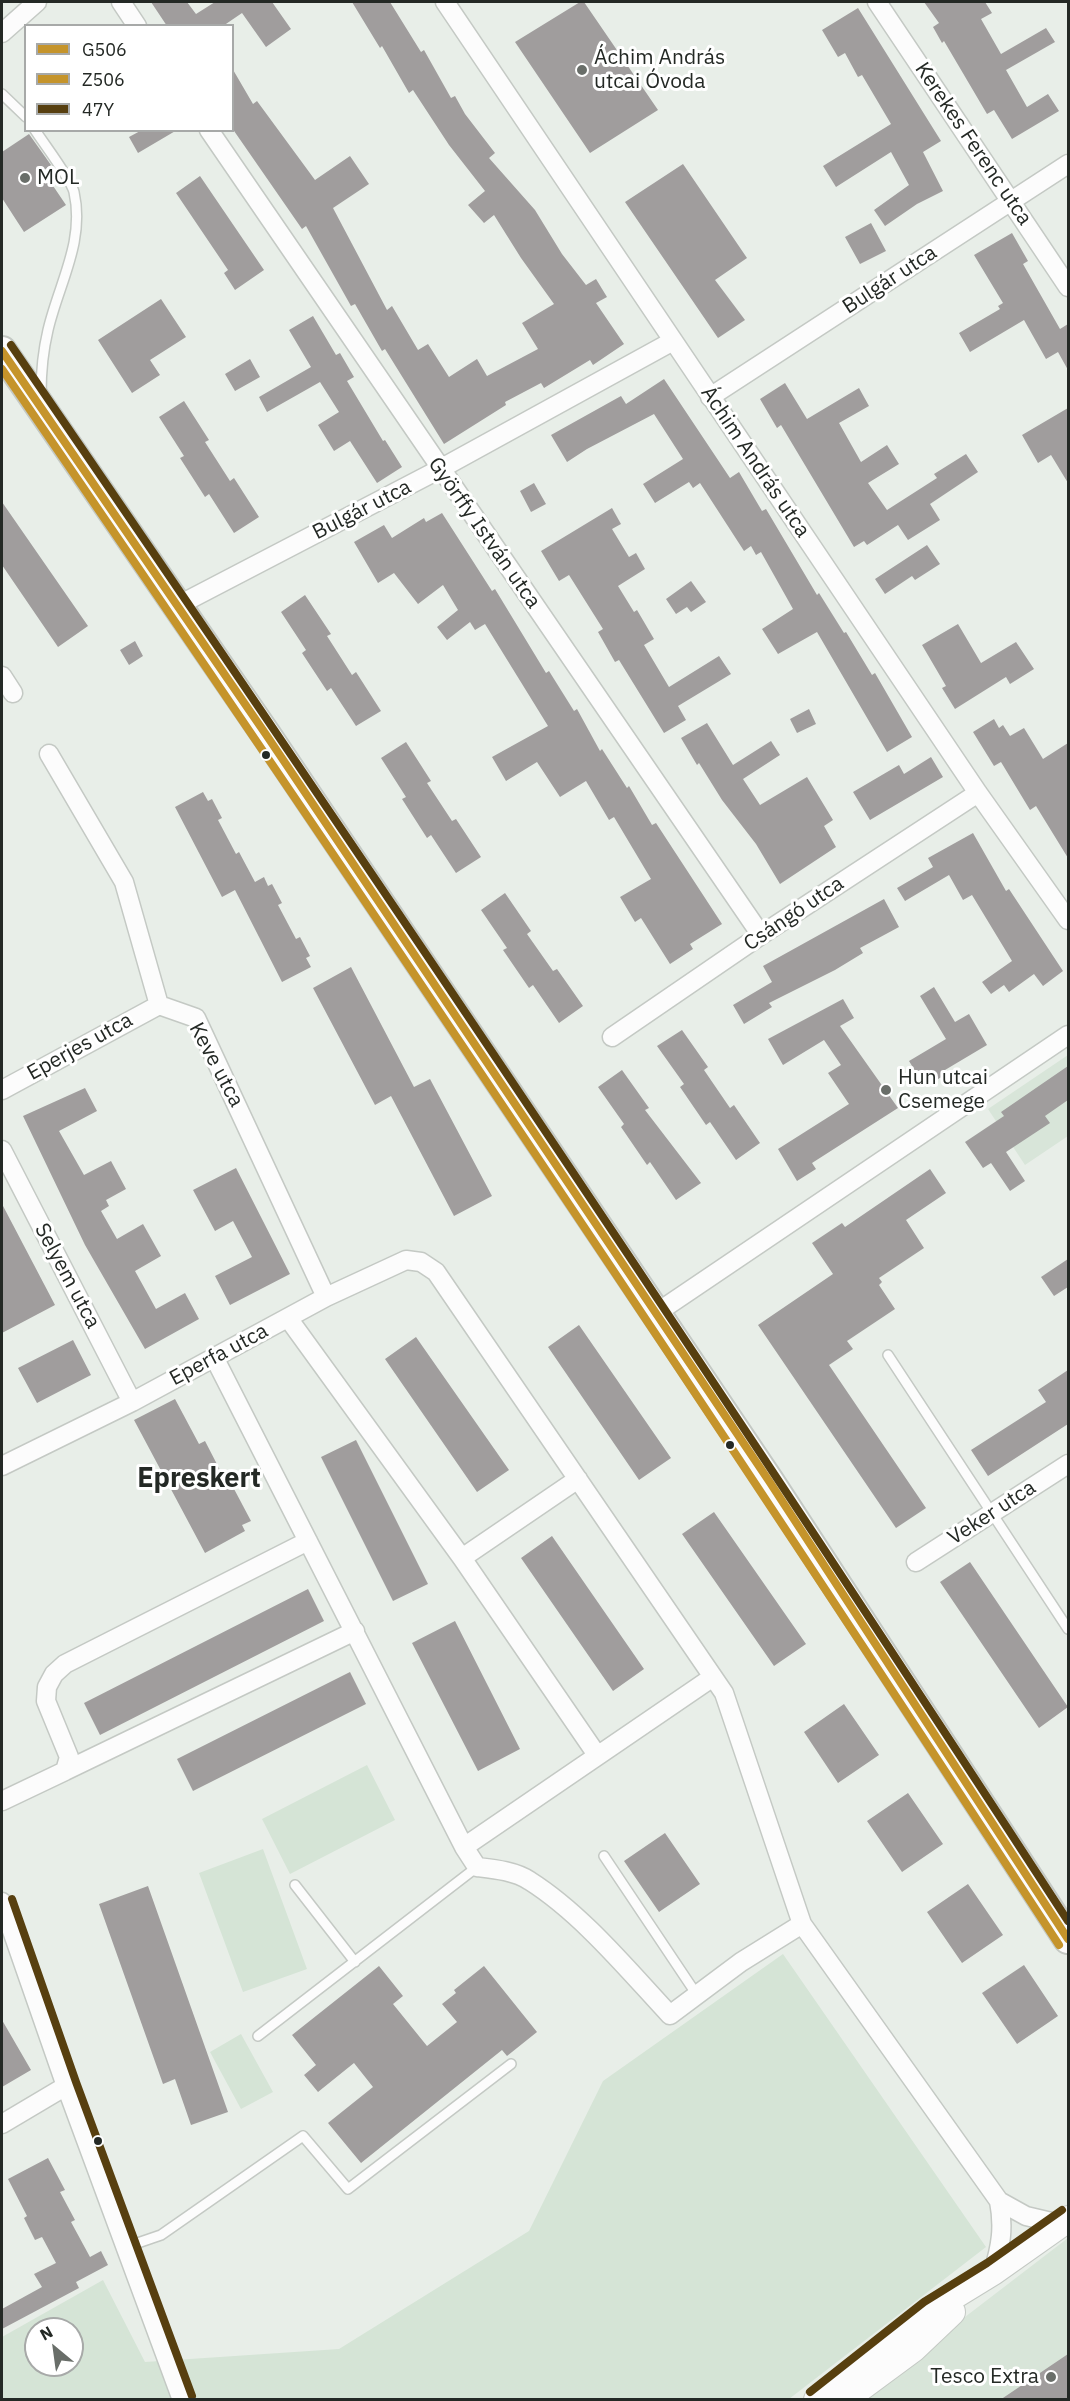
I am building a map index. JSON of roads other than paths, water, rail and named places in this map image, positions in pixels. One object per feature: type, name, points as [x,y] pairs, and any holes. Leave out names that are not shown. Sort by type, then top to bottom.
[{"type":"main road","points":[[2,351],[176,607],[267,736],[769,1481],[1068,1939]]},
{"type":"street","points":[[2,33],[37,2]]},
{"type":"street","points":[[121,2],[136,24]]},
{"type":"street","name":"Áchim András utca","points":[[445,2],[978,793],[1068,920]]},
{"type":"street","name":"Kerekes Ferenc utca","points":[[877,2],[1068,287]]},
{"type":"street","name":"Györffy István utca","points":[[210,132],[761,935]]},
{"type":"street","name":"Bulgár utca","points":[[710,397],[1068,164]]},
{"type":"street","name":"Bulgár utca","points":[[176,607],[440,469],[673,341]]},
{"type":"street","points":[[2,676],[13,693]]},
{"type":"street","points":[[49,754],[124,882],[159,1005]]},
{"type":"street","name":"Csángó utca","points":[[612,1037],[761,935],[978,793]]},
{"type":"street","name":"Eperjes utca","points":[[2,1090],[159,1005]]},
{"type":"street","name":"Keve utca","points":[[159,1005],[196,1018],[326,1297]]},
{"type":"street","points":[[655,1314],[1068,1035]]},
{"type":"street","name":"Selyem utca","points":[[2,1150],[132,1402]]},
{"type":"street","name":"Eperfa utca","points":[[2,1466],[132,1402],[326,1297],[406,1260],[421,1262],[436,1272],[578,1479]]},
{"type":"street","points":[[288,1318],[462,1558],[597,1755]]},
{"type":"street","points":[[214,1358],[464,1847],[477,1867],[500,1870],[529,1880],[593,1933],[670,2015],[741,1962],[802,1924]]},
{"type":"street","name":"Veker utca","points":[[916,1562],[1068,1464]]},
{"type":"street","points":[[462,1558],[578,1479],[724,1693],[802,1924],[999,2201],[1003,2222],[1003,2240],[993,2272],[913,2349],[844,2400]]},
{"type":"street","points":[[65,1771],[69,1756],[46,1701],[47,1687],[54,1674],[66,1664],[308,1541]]},
{"type":"street","points":[[2,1801],[355,1630]]},
{"type":"street","points":[[464,1847],[713,1677]]},
{"type":"street","points":[[2,1902],[66,2086],[182,2400]]},
{"type":"street","points":[[2,2124],[66,2086]]},
{"type":"street","points":[[999,2201],[1026,2216],[1064,2222]]},
{"type":"street","points":[[817,2400],[931,2310],[993,2272],[1064,2222]]},
{"type":"lane","points":[[2,94],[24,115]]},
{"type":"lane","points":[[36,132],[74,190],[77,229],[67,275],[48,328],[41,366],[41,410]]},
{"type":"lane","points":[[888,1355],[1068,1629]]},
{"type":"lane","points":[[603,1856],[697,1995]]},
{"type":"lane","points":[[258,2037],[477,1867]]},
{"type":"lane","points":[[295,1885],[354,1962]]},
{"type":"lane","points":[[126,2247],[161,2235],[303,2136],[348,2189],[511,2064]]},
{"type":"place","name":"Áchim András utcai Óvoda","points":[[582,70]]},
{"type":"place","name":"MOL","points":[[25,178]]},
{"type":"place","name":"Hun utcai Csemege","points":[[886,1090]]},
{"type":"place","name":"Tesco Extra","points":[[1051,2377]]},
{"type":"district","name":"Epreskert","points":[[199,1479]]}]
